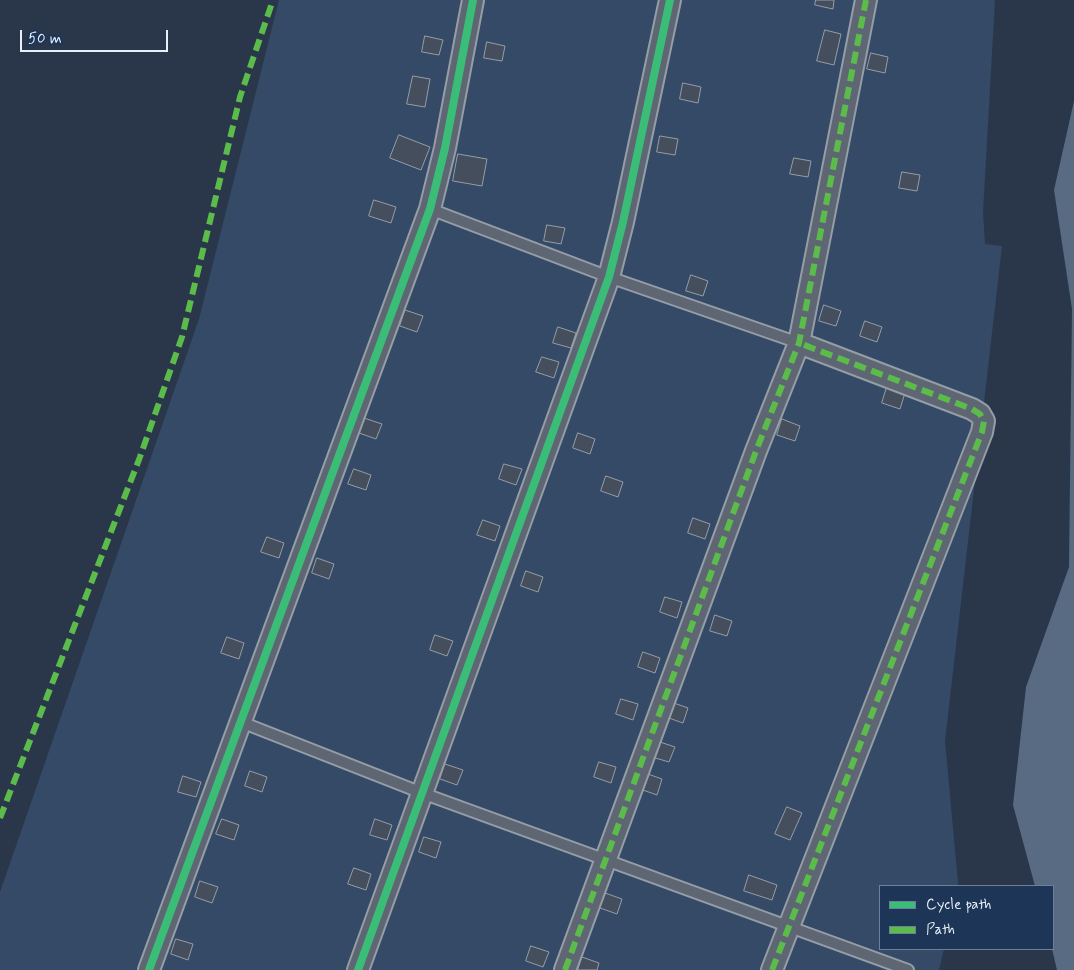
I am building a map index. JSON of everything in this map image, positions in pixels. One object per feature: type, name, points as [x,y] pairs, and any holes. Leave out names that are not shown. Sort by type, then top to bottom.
[{"type":"street","points":[[149,970],[430,209],[445,148],[473,0]]},
{"type":"street","points":[[358,970],[609,277],[625,212],[670,0]]},
{"type":"street","points":[[565,970],[756,451],[799,343],[866,0]]},
{"type":"street","points":[[772,970],[982,432],[984,421],[980,414],[972,409],[799,343]]},
{"type":"lane","points":[[430,209],[609,277],[799,343]]},
{"type":"lane","points":[[241,722],[422,793],[788,928],[908,970]]},
{"type":"shaded area","points":[[279,0],[995,0],[983,212],[985,244],[1002,246],[945,741],[958,883],[957,885],[879,885],[879,950],[944,950],[939,970],[0,970],[0,892],[199,319]]},
{"type":"shaded area","points":[[1074,101],[1074,970],[1057,970],[1052,950],[1054,950],[1054,885],[1035,885],[1013,805],[1026,687],[1069,567],[1072,309],[1054,190]]},
{"type":"building","points":[[816,0],[834,0],[833,9],[815,5]]},
{"type":"building","points":[[825,30],[841,34],[834,65],[817,61]]},
{"type":"building","points":[[425,36],[443,40],[439,55],[422,52]]},
{"type":"building","points":[[487,42],[505,46],[502,61],[484,58]]},
{"type":"building","points":[[871,53],[888,57],[885,73],[867,69]]},
{"type":"building","points":[[413,76],[430,79],[425,107],[407,104]]},
{"type":"building","points":[[683,83],[701,87],[698,103],[680,99]]},
{"type":"building","points":[[399,135],[430,147],[421,170],[390,158]]},
{"type":"building","points":[[660,136],[678,139],[675,155],[657,152]]},
{"type":"building","points":[[458,154],[487,159],[482,186],[453,181]]},
{"type":"building","points":[[794,158],[811,161],[808,177],[790,174]]},
{"type":"building","points":[[902,172],[920,175],[917,191],[899,188]]},
{"type":"building","points":[[374,200],[396,207],[391,223],[369,216]]},
{"type":"building","points":[[547,225],[565,228],[561,244],[544,241]]},
{"type":"building","points":[[691,275],[708,281],[703,296],[686,291]]},
{"type":"building","points":[[824,305],[841,311],[836,326],[819,321]]},
{"type":"building","points":[[405,310],[423,316],[417,332],[400,326]]},
{"type":"building","points":[[865,321],[882,327],[877,342],[860,336]]},
{"type":"building","points":[[558,327],[576,333],[571,348],[553,343]]},
{"type":"building","points":[[542,357],[559,362],[554,378],[536,372]]},
{"type":"building","points":[[887,387],[905,393],[900,409],[882,403]]},
{"type":"building","points":[[364,418],[382,424],[376,439],[359,433]]},
{"type":"building","points":[[782,419],[800,426],[795,441],[777,435]]},
{"type":"building","points":[[578,433],[595,439],[590,454],[573,448]]},
{"type":"building","points":[[504,464],[522,469],[516,485],[499,479]]},
{"type":"building","points":[[354,469],[371,475],[366,490],[348,484]]},
{"type":"building","points":[[606,476],[623,482],[618,497],[601,491]]},
{"type":"building","points":[[693,518],[710,524],[705,539],[688,533]]},
{"type":"building","points":[[483,520],[500,526],[495,541],[477,535]]},
{"type":"building","points":[[267,537],[284,543],[279,558],[261,552]]},
{"type":"building","points":[[317,558],[334,564],[329,579],[312,573]]},
{"type":"building","points":[[526,571],[543,577],[538,592],[521,586]]},
{"type":"building","points":[[665,597],[682,602],[677,618],[660,612]]},
{"type":"building","points":[[715,615],[732,621],[727,636],[710,631]]},
{"type":"building","points":[[435,635],[453,641],[447,656],[430,650]]},
{"type":"building","points":[[227,637],[244,643],[239,659],[221,653]]},
{"type":"building","points":[[643,652],[660,658],[655,673],[638,667]]},
{"type":"building","points":[[621,699],[638,704],[633,720],[616,714]]},
{"type":"building","points":[[671,702],[688,708],[683,723],[666,717]]},
{"type":"building","points":[[657,741],[675,747],[669,762],[652,757]]},
{"type":"building","points":[[599,762],[616,767],[611,783],[594,777]]},
{"type":"building","points":[[445,764],[463,770],[457,785],[440,779]]},
{"type":"building","points":[[250,771],[267,777],[262,792],[245,786]]},
{"type":"building","points":[[645,773],[662,779],[657,795],[640,789]]},
{"type":"building","points":[[183,776],[201,782],[196,797],[178,792]]},
{"type":"building","points":[[787,807],[802,813],[790,840],[775,834]]},
{"type":"building","points":[[222,819],[239,825],[234,840],[216,834]]},
{"type":"building","points":[[375,819],[392,825],[387,840],[370,835]]},
{"type":"building","points":[[424,837],[441,842],[436,858],[419,852]]},
{"type":"building","points":[[354,868],[371,874],[366,890],[348,884]]},
{"type":"building","points":[[749,875],[777,885],[772,900],[744,891]]},
{"type":"building","points":[[200,881],[218,887],[212,903],[195,897]]},
{"type":"building","points":[[605,893],[622,899],[617,914],[600,908]]},
{"type":"building","points":[[176,939],[193,944],[188,960],[171,954]]},
{"type":"building","points":[[531,946],[549,952],[543,967],[526,961]]},
{"type":"building","points":[[582,957],[599,963],[597,970],[578,970]]},
{"type":"marked path","points":[[0,818],[140,457],[182,337],[240,97],[273,0]]},
{"type":"marked path","points":[[565,970],[756,451],[799,343],[866,0]]},
{"type":"marked path","points":[[772,970],[982,432],[984,421],[980,414],[972,409],[799,343]]},
{"type":"cycle path","points":[[149,970],[430,209],[445,148],[473,0]]},
{"type":"cycle path","points":[[358,970],[609,277],[623,222],[670,0]]}]
